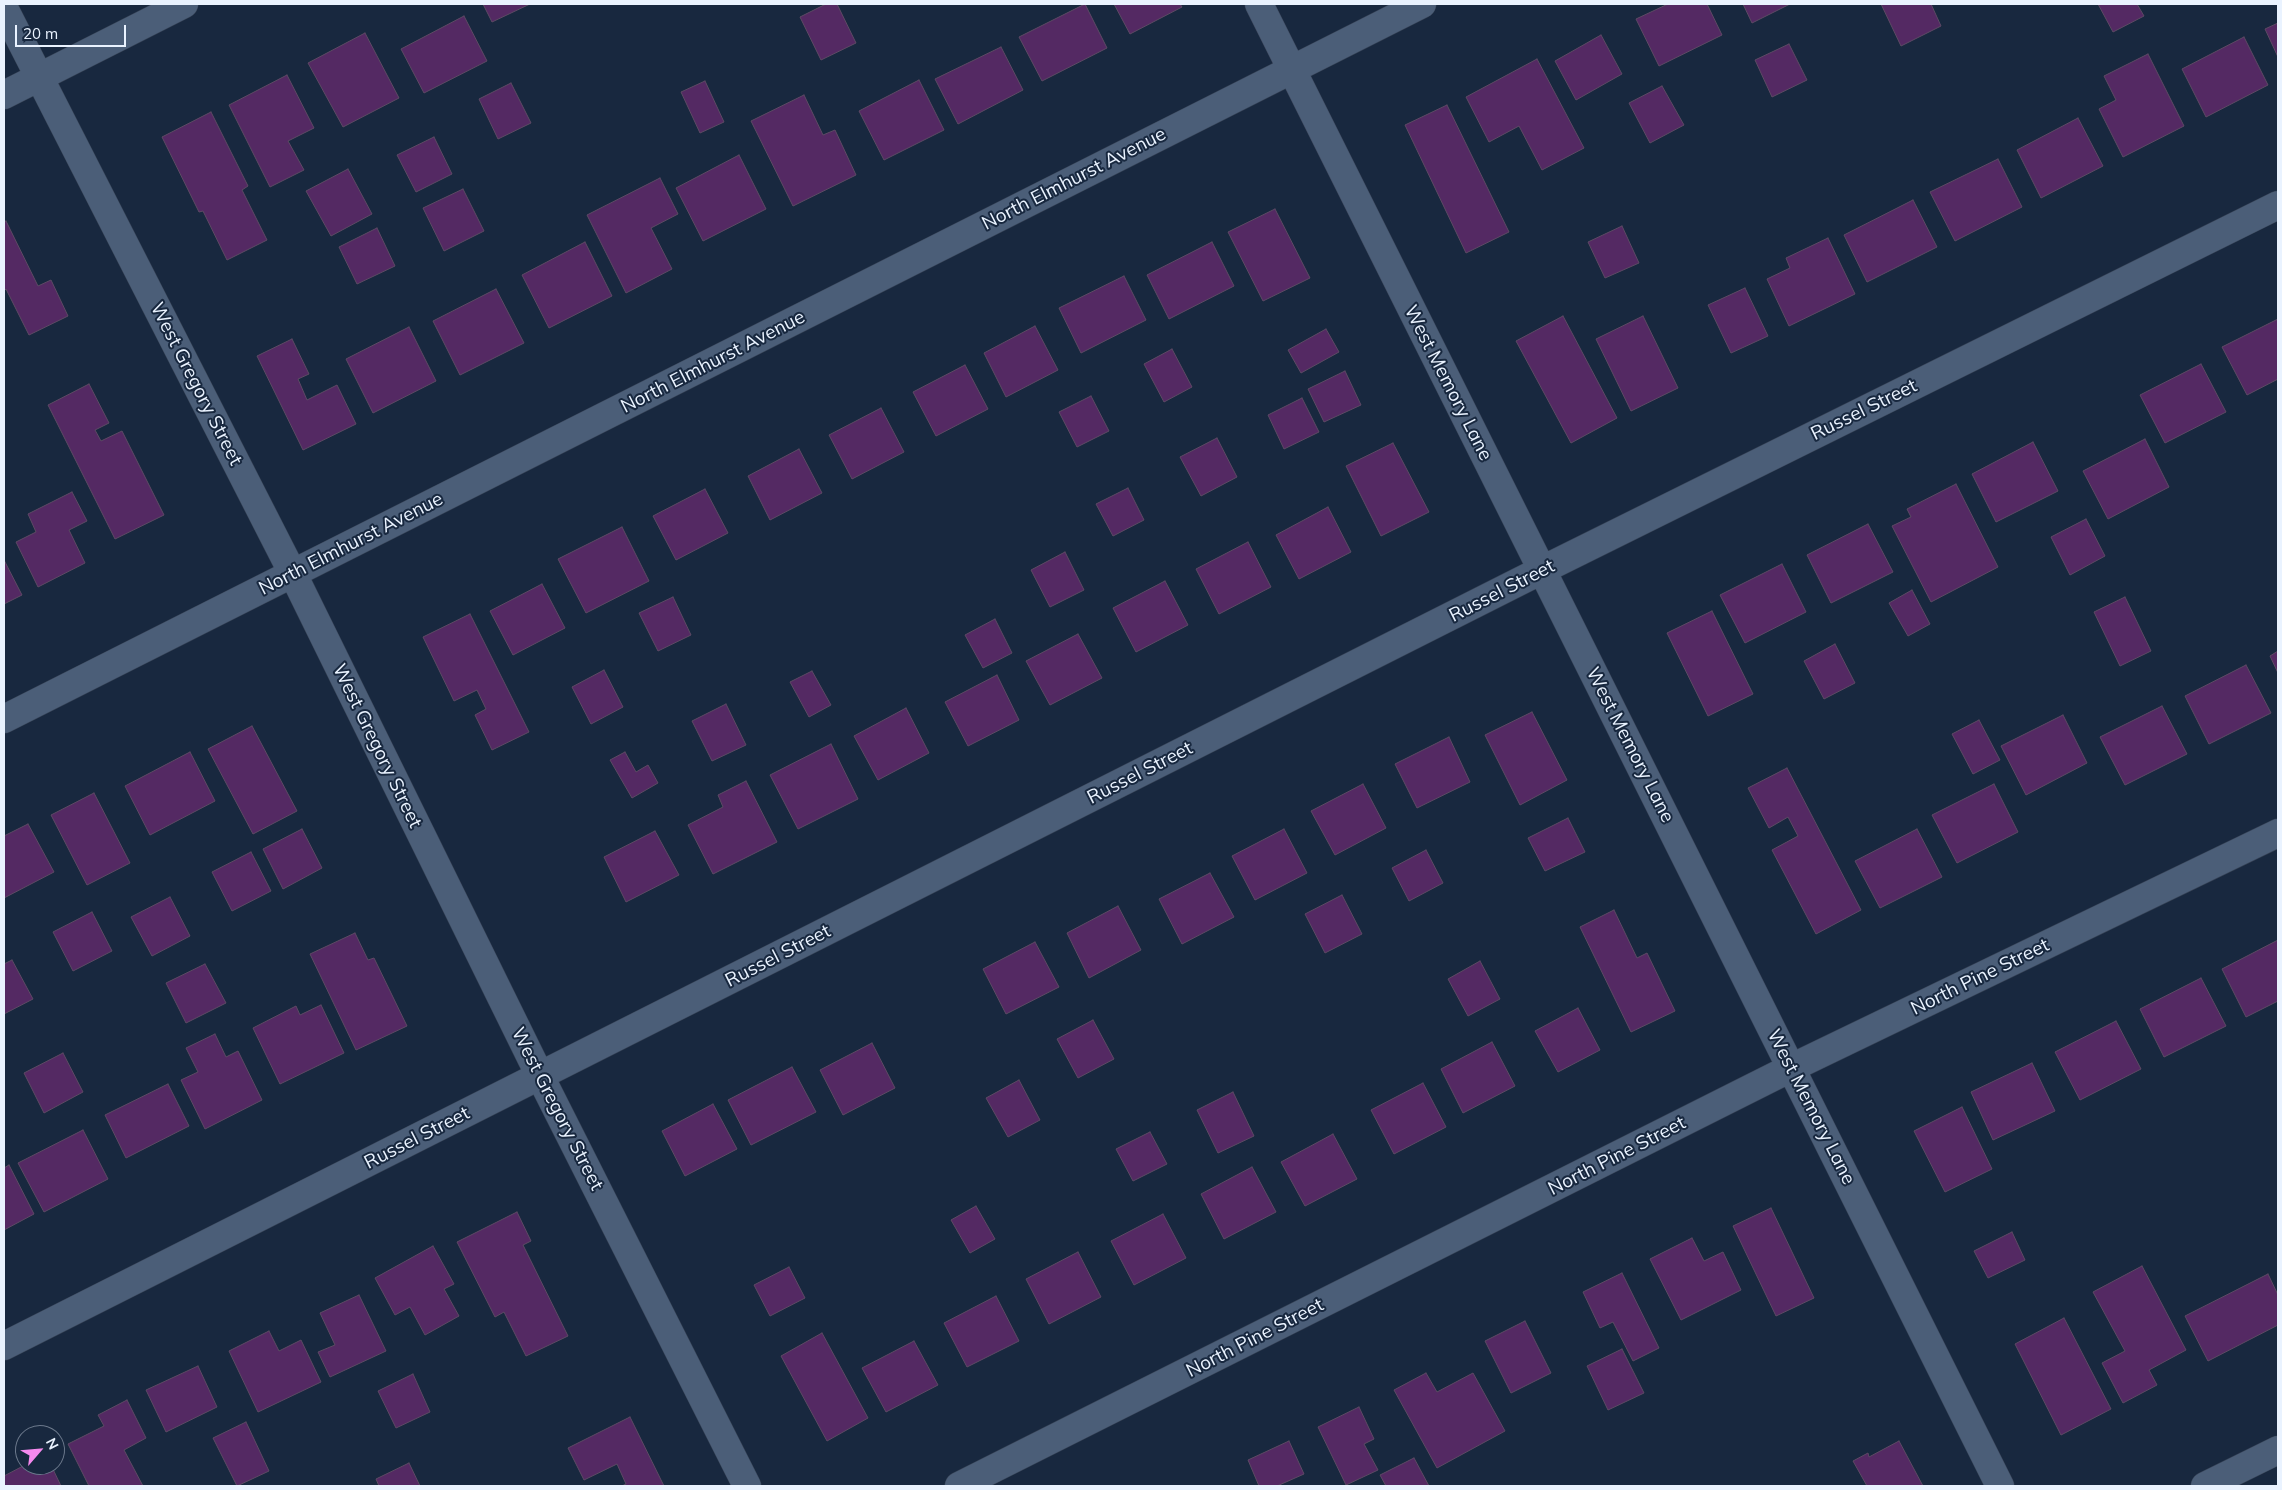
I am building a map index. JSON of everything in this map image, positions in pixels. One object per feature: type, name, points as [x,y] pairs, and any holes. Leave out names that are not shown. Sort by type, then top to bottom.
[{"type":"street","points":[[4,95],[184,4]]},
{"type":"street","name":"West Memory Lane","points":[[1258,4],[2000,1486]]},
{"type":"street","name":"North Elmhurst Avenue","points":[[4,720],[1422,4]]},
{"type":"street","name":"West Gregory Street","points":[[4,8],[293,574],[540,1076],[747,1486]]},
{"type":"street","name":"Russel Street","points":[[4,1346],[1542,570],[2278,204]]},
{"type":"street","name":"North Pine Street","points":[[959,1486],[1791,1068],[2278,832]]},
{"type":"street","points":[[2206,1486],[2278,1450]]},
{"type":"building","points":[[483,4],[530,4],[492,22]]},
{"type":"building","points":[[826,4],[837,4],[856,43],[821,60],[800,17]]},
{"type":"building","points":[[1085,4],[1107,48],[1042,81],[1019,37]]},
{"type":"building","points":[[1114,4],[1180,4],[1182,7],[1130,34]]},
{"type":"building","points":[[1668,4],[1707,4],[1722,35],[1659,66],[1636,19]]},
{"type":"building","points":[[1743,4],[1790,4],[1752,23]]},
{"type":"building","points":[[1881,4],[1931,4],[1941,26],[1901,46]]},
{"type":"building","points":[[2098,4],[2137,4],[2144,16],[2113,32]]},
{"type":"building","points":[[464,16],[487,61],[424,93],[401,49]]},
{"type":"building","points":[[2278,23],[2278,57],[2265,29]]},
{"type":"building","points":[[365,33],[399,98],[343,127],[308,63]]},
{"type":"building","points":[[1601,35],[1622,74],[1576,100],[1555,61]]},
{"type":"building","points":[[2244,37],[2268,85],[2206,117],[2182,69]]},
{"type":"building","points":[[1789,44],[1807,80],[1772,97],[1755,60]]},
{"type":"building","points":[[1001,47],[1023,90],[958,124],[935,79]]},
{"type":"building","points":[[2148,54],[2184,126],[2123,157],[2099,109],[2116,100],[2104,76]]},
{"type":"building","points":[[1537,59],[1584,148],[1542,170],[1519,126],[1489,142],[1466,97]]},
{"type":"building","points":[[287,75],[314,128],[288,141],[304,170],[270,187],[229,105]]},
{"type":"building","points":[[919,80],[944,130],[884,160],[859,111]]},
{"type":"building","points":[[705,81],[724,122],[700,133],[681,92]]},
{"type":"building","points":[[511,83],[531,123],[498,139],[479,99]]},
{"type":"building","points":[[1662,86],[1684,125],[1650,143],[1629,103]]},
{"type":"building","points":[[804,95],[823,135],[835,130],[856,175],[793,206],[751,121]]},
{"type":"building","points":[[1447,105],[1509,232],[1466,253],[1405,125]]},
{"type":"building","points":[[211,112],[248,186],[242,190],[267,240],[227,260],[203,211],[199,212],[162,137]]},
{"type":"building","points":[[2078,118],[2103,166],[2041,198],[2017,150]]},
{"type":"building","points":[[434,137],[452,174],[416,192],[397,155]]},
{"type":"building","points":[[739,155],[766,209],[703,241],[676,188]]},
{"type":"building","points":[[1998,159],[2022,207],[1955,241],[1930,192]]},
{"type":"building","points":[[348,169],[372,214],[331,236],[306,191]]},
{"type":"building","points":[[660,178],[678,214],[651,228],[672,269],[626,293],[587,215]]},
{"type":"building","points":[[463,189],[484,231],[444,251],[423,208]]},
{"type":"building","points":[[1913,200],[1937,247],[1867,282],[1844,235]]},
{"type":"building","points":[[1275,209],[1310,278],[1263,301],[1228,232]]},
{"type":"building","points":[[6,221],[38,286],[51,280],[68,316],[29,335],[6,289],[4,291],[4,222]]},
{"type":"building","points":[[1622,226],[1639,263],[1605,278],[1588,242]]},
{"type":"building","points":[[377,228],[395,266],[357,284],[339,247]]},
{"type":"building","points":[[1828,238],[1855,294],[1789,326],[1767,279],[1790,268],[1786,258]]},
{"type":"building","points":[[585,242],[612,296],[549,328],[522,275]]},
{"type":"building","points":[[1212,242],[1234,286],[1169,319],[1147,275]]},
{"type":"building","points":[[1124,276],[1146,320],[1081,353],[1059,308]]},
{"type":"building","points":[[1745,288],[1768,336],[1731,353],[1708,305]]},
{"type":"building","points":[[496,289],[524,343],[460,375],[433,321]]},
{"type":"building","points":[[1563,316],[1617,418],[1571,443],[1516,341]]},
{"type":"building","points":[[1643,316],[1678,388],[1631,411],[1596,339]]},
{"type":"building","points":[[2278,319],[2278,379],[2247,395],[2222,347]]},
{"type":"building","points":[[1035,326],[1058,370],[1006,397],[984,353]]},
{"type":"building","points":[[409,327],[436,381],[373,413],[346,359]]},
{"type":"building","points":[[1326,329],[1339,352],[1301,373],[1288,350]]},
{"type":"building","points":[[292,339],[309,374],[298,379],[307,400],[337,385],[356,424],[303,450],[257,356]]},
{"type":"building","points":[[1172,349],[1192,387],[1164,402],[1144,364]]},
{"type":"building","points":[[2201,364],[2226,412],[2165,443],[2140,395]]},
{"type":"building","points":[[965,365],[988,409],[936,436],[913,392]]},
{"type":"building","points":[[1345,371],[1361,405],[1324,422],[1308,389]]},
{"type":"building","points":[[89,384],[109,423],[95,430],[101,441],[122,431],[164,515],[115,539],[48,405]]},
{"type":"building","points":[[1091,396],[1109,431],[1077,447],[1059,412]]},
{"type":"building","points":[[1302,398],[1319,432],[1284,449],[1268,415]]},
{"type":"building","points":[[881,408],[904,452],[852,479],[829,435]]},
{"type":"building","points":[[1217,438],[1237,477],[1201,496],[1180,457]]},
{"type":"building","points":[[2145,439],[2169,487],[2108,519],[2083,471]]},
{"type":"building","points":[[2033,442],[2058,491],[1996,522],[1972,474]]},
{"type":"building","points":[[1393,443],[1429,512],[1381,536],[1346,466]]},
{"type":"building","points":[[799,449],[822,493],[770,520],[748,476]]},
{"type":"building","points":[[1956,484],[1998,567],[1931,602],[1892,526],[1911,517],[1907,509]]},
{"type":"building","points":[[1128,488],[1144,520],[1113,536],[1096,504]]},
{"type":"building","points":[[705,489],[728,533],[676,560],[653,516]]},
{"type":"building","points":[[72,492],[87,521],[69,530],[85,563],[38,587],[16,542],[36,532],[28,514]]},
{"type":"building","points":[[1328,507],[1351,552],[1299,579],[1276,535]]},
{"type":"building","points":[[2086,519],[2105,556],[2070,575],[2051,537]]},
{"type":"building","points":[[1868,524],[1893,572],[1831,603],[1807,555]]},
{"type":"building","points":[[622,527],[649,581],[586,613],[558,559]]},
{"type":"building","points":[[1248,542],[1271,587],[1219,614],[1196,569]]},
{"type":"building","points":[[1065,552],[1084,590],[1050,607],[1031,570]]},
{"type":"building","points":[[4,560],[22,595],[4,604]]},
{"type":"building","points":[[1782,564],[1806,612],[1745,643],[1720,595]]},
{"type":"building","points":[[1165,581],[1188,625],[1136,652],[1113,608]]},
{"type":"building","points":[[542,584],[565,628],[513,655],[490,611]]},
{"type":"building","points":[[1912,590],[1930,624],[1908,636],[1889,603]]},
{"type":"building","points":[[673,597],[691,635],[658,651],[639,613]]},
{"type":"building","points":[[2125,597],[2151,651],[2120,666],[2094,612]]},
{"type":"building","points":[[1712,611],[1753,694],[1708,716],[1667,633]]},
{"type":"building","points":[[470,614],[529,732],[492,750],[475,715],[486,709],[477,690],[454,701],[423,637]]},
{"type":"building","points":[[995,619],[1012,653],[983,668],[965,635]]},
{"type":"building","points":[[1078,634],[1102,678],[1050,705],[1026,661]]},
{"type":"building","points":[[1835,644],[1855,683],[1824,699],[1804,661]]},
{"type":"building","points":[[2278,651],[2278,673],[2270,656]]},
{"type":"building","points":[[2246,665],[2271,713],[2209,744],[2185,696]]},
{"type":"building","points":[[604,670],[623,707],[591,724],[572,687]]},
{"type":"building","points":[[812,671],[831,705],[809,717],[790,682]]},
{"type":"building","points":[[997,675],[1019,720],[968,746],[945,702]]},
{"type":"building","points":[[726,704],[746,745],[712,761],[692,721]]},
{"type":"building","points":[[2162,706],[2187,754],[2125,785],[2100,737]]},
{"type":"building","points":[[906,708],[929,753],[878,780],[854,736]]},
{"type":"building","points":[[1532,712],[1567,780],[1520,805],[1485,735]]},
{"type":"building","points":[[2063,715],[2087,763],[2026,795],[2001,746]]},
{"type":"building","points":[[1979,720],[2000,760],[1973,774],[1952,734]]},
{"type":"building","points":[[252,726],[297,811],[253,834],[208,749]]},
{"type":"building","points":[[1449,737],[1470,782],[1417,808],[1395,764]]},
{"type":"building","points":[[831,744],[858,799],[798,829],[770,775]]},
{"type":"building","points":[[190,752],[215,801],[150,835],[125,786]]},
{"type":"building","points":[[625,752],[636,772],[648,765],[658,783],[632,798],[610,760]]},
{"type":"building","points":[[1787,768],[1861,910],[1816,934],[1772,850],[1798,836],[1788,817],[1769,828],[1748,788]]},
{"type":"building","points":[[746,781],[777,842],[713,874],[688,825],[723,807],[718,795]]},
{"type":"building","points":[[1363,784],[1386,828],[1335,855],[1311,811]]},
{"type":"building","points":[[1994,784],[2018,832],[1957,863],[1932,815]]},
{"type":"building","points":[[94,793],[130,863],[87,885],[51,815]]},
{"type":"building","points":[[1568,818],[1585,852],[1545,871],[1528,838]]},
{"type":"building","points":[[28,824],[54,872],[4,898],[4,836]]},
{"type":"building","points":[[302,829],[322,868],[283,889],[263,849]]},
{"type":"building","points":[[1284,829],[1307,873],[1255,900],[1232,856]]},
{"type":"building","points":[[1917,829],[1942,877],[1880,908],[1855,861]]},
{"type":"building","points":[[655,831],[679,875],[626,902],[604,857]]},
{"type":"building","points":[[1426,850],[1443,883],[1409,901],[1392,868]]},
{"type":"building","points":[[251,852],[271,891],[232,911],[212,872]]},
{"type":"building","points":[[1210,873],[1234,917],[1182,944],[1159,899]]},
{"type":"building","points":[[1342,895],[1362,934],[1325,953],[1305,914]]},
{"type":"building","points":[[170,897],[190,936],[152,956],[131,917]]},
{"type":"building","points":[[1118,906],[1141,950],[1089,978],[1067,933]]},
{"type":"building","points":[[1614,910],[1637,958],[1647,953],[1675,1011],[1631,1032],[1580,927]]},
{"type":"building","points":[[92,912],[112,951],[73,971],[53,932]]},
{"type":"building","points":[[355,933],[368,960],[374,958],[407,1026],[356,1050],[310,954]]},
{"type":"building","points":[[2278,940],[2278,1001],[2246,1017],[2222,969]]},
{"type":"building","points":[[1035,942],[1059,987],[1006,1014],[983,969]]},
{"type":"building","points":[[12,960],[33,999],[4,1014],[4,964]]},
{"type":"building","points":[[1480,961],[1500,999],[1468,1016],[1448,979]]},
{"type":"building","points":[[205,964],[226,1003],[186,1023],[166,983]]},
{"type":"building","points":[[2201,978],[2226,1026],[2164,1057],[2140,1009]]},
{"type":"building","points":[[321,1005],[344,1053],[280,1084],[253,1028],[296,1006],[300,1015]]},
{"type":"building","points":[[1578,1008],[1600,1050],[1558,1072],[1535,1031]]},
{"type":"building","points":[[1093,1020],[1114,1059],[1078,1078],[1057,1039]]},
{"type":"building","points":[[2116,1021],[2141,1069],[2080,1100],[2055,1052]]},
{"type":"building","points":[[215,1034],[226,1057],[238,1051],[262,1100],[205,1129],[181,1080],[198,1072],[186,1048]]},
{"type":"building","points":[[1492,1042],[1515,1086],[1463,1113],[1441,1069]]},
{"type":"building","points":[[872,1043],[895,1088],[843,1115],[820,1070]]},
{"type":"building","points":[[63,1053],[83,1092],[44,1113],[24,1073]]},
{"type":"building","points":[[2032,1063],[2055,1111],[1993,1140],[1971,1092]]},
{"type":"building","points":[[792,1067],[816,1112],[751,1145],[728,1100]]},
{"type":"building","points":[[1019,1080],[1040,1120],[1008,1137],[986,1098]]},
{"type":"building","points":[[1423,1083],[1446,1127],[1394,1154],[1371,1110]]},
{"type":"building","points":[[168,1084],[189,1126],[126,1158],[105,1115]]},
{"type":"building","points":[[1233,1092],[1254,1136],[1218,1153],[1197,1110]]},
{"type":"building","points":[[713,1104],[737,1149],[685,1176],[662,1131]]},
{"type":"building","points":[[1962,1107],[1992,1169],[1945,1192],[1914,1131]]},
{"type":"building","points":[[83,1130],[108,1179],[44,1212],[18,1163]]},
{"type":"building","points":[[1150,1132],[1167,1164],[1133,1181],[1116,1149]]},
{"type":"building","points":[[1333,1134],[1357,1179],[1305,1206],[1281,1162]]},
{"type":"building","points":[[9,1165],[34,1214],[4,1230],[4,1168]]},
{"type":"building","points":[[1252,1167],[1276,1212],[1224,1239],[1201,1194]]},
{"type":"building","points":[[976,1206],[995,1239],[970,1253],[951,1220]]},
{"type":"building","points":[[1771,1208],[1814,1298],[1776,1316],[1733,1226]]},
{"type":"building","points":[[517,1212],[531,1241],[523,1245],[568,1336],[526,1356],[504,1312],[495,1317],[457,1242]]},
{"type":"building","points":[[1163,1214],[1186,1258],[1134,1285],[1111,1241]]},
{"type":"building","points":[[2012,1232],[2025,1260],[1988,1278],[1974,1251]]},
{"type":"building","points":[[1692,1238],[1704,1261],[1723,1252],[1741,1290],[1681,1320],[1650,1259]]},
{"type":"building","points":[[433,1246],[454,1284],[444,1289],[459,1316],[425,1335],[410,1307],[395,1315],[375,1278]]},
{"type":"building","points":[[1078,1252],[1101,1297],[1049,1324],[1026,1279]]},
{"type":"building","points":[[2142,1266],[2186,1350],[2149,1370],[2157,1385],[2123,1403],[2102,1363],[2125,1351],[2093,1292]]},
{"type":"building","points":[[789,1267],[805,1298],[770,1316],[754,1285]]},
{"type":"building","points":[[1622,1273],[1659,1348],[1633,1361],[1613,1322],[1600,1328],[1583,1292]]},
{"type":"building","points":[[2268,1274],[2278,1295],[2278,1325],[2208,1361],[2185,1316]]},
{"type":"building","points":[[359,1295],[386,1351],[330,1377],[318,1352],[335,1345],[320,1313]]},
{"type":"building","points":[[996,1296],[1019,1341],[967,1367],[944,1323]]},
{"type":"building","points":[[2064,1318],[2111,1409],[2061,1435],[2015,1344]]},
{"type":"building","points":[[1525,1321],[1551,1373],[1511,1393],[1485,1341]]},
{"type":"building","points":[[269,1331],[279,1351],[301,1340],[321,1382],[258,1412],[229,1351]]},
{"type":"building","points":[[822,1333],[868,1418],[827,1441],[781,1356]]},
{"type":"building","points":[[914,1341],[938,1385],[886,1412],[862,1368]]},
{"type":"building","points":[[1622,1349],[1644,1393],[1608,1410],[1587,1366]]},
{"type":"building","points":[[198,1366],[217,1407],[166,1432],[146,1390]]},
{"type":"building","points":[[1426,1373],[1437,1392],[1473,1373],[1505,1431],[1437,1468],[1394,1390]]},
{"type":"building","points":[[413,1374],[430,1412],[396,1428],[378,1391]]},
{"type":"building","points":[[127,1400],[146,1438],[124,1450],[143,1486],[89,1486],[68,1444],[104,1426],[98,1415]]},
{"type":"building","points":[[1359,1407],[1374,1439],[1364,1444],[1378,1470],[1346,1485],[1318,1427]]},
{"type":"building","points":[[630,1417],[664,1486],[622,1486],[626,1484],[617,1464],[584,1480],[568,1448]]},
{"type":"building","points":[[246,1422],[269,1471],[237,1486],[213,1438]]},
{"type":"building","points":[[1289,1441],[1304,1474],[1277,1486],[1259,1486],[1248,1460]]},
{"type":"building","points":[[1899,1441],[1923,1486],[1867,1486],[1853,1461],[1868,1453],[1869,1457]]},
{"type":"building","points":[[1414,1458],[1429,1486],[1386,1486],[1380,1475]]},
{"type":"building","points":[[409,1463],[420,1486],[379,1486],[376,1479]]},
{"type":"building","points":[[15,1470],[15,1475],[56,1475],[61,1486],[4,1486],[4,1476]]}]
